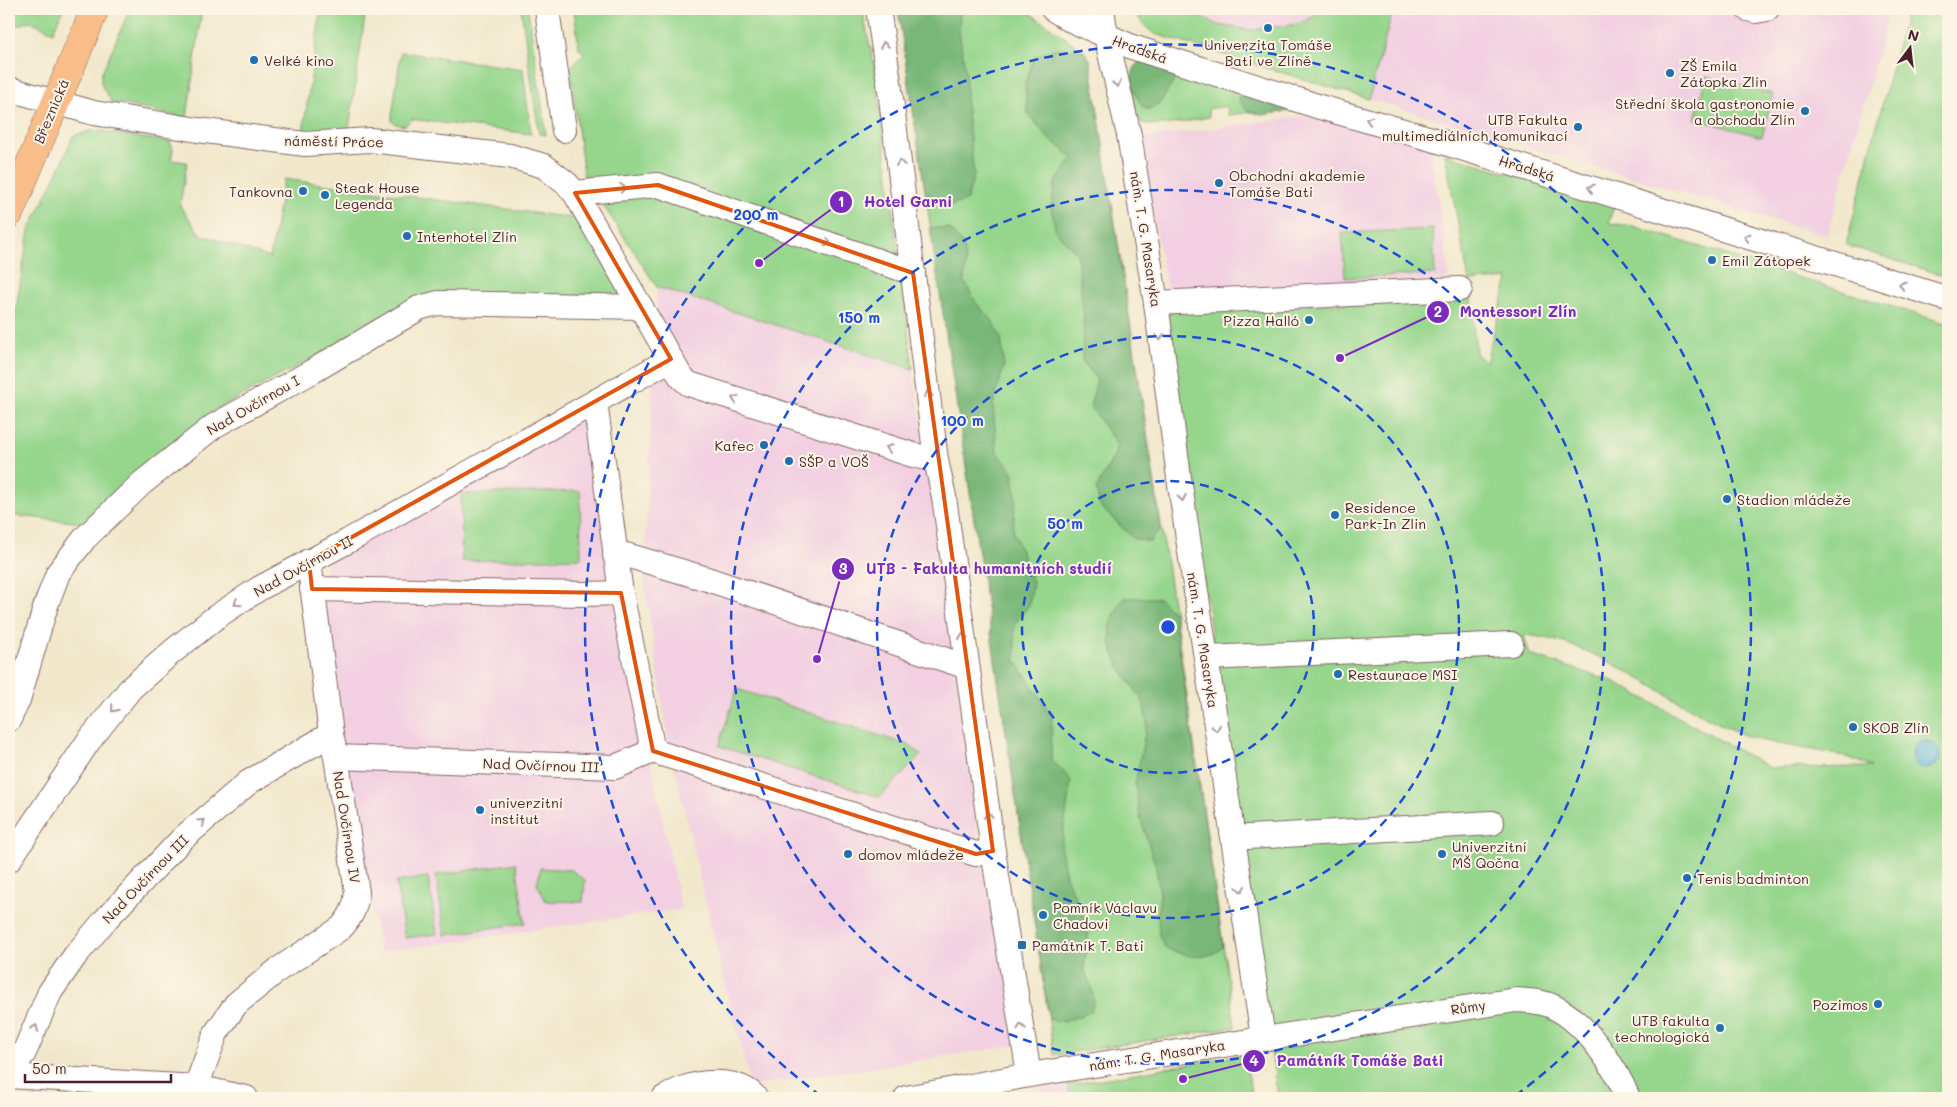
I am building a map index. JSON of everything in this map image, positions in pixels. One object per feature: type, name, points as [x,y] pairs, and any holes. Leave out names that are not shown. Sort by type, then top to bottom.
[{"type":"main road","name":"Březnická","points":[[9,214],[95,9]]},
{"type":"street","points":[[547,9],[564,130]]},
{"type":"street","points":[[878,9],[889,82],[936,460],[944,497],[993,851],[1029,1075]]},
{"type":"street","name":"Hradská","points":[[1053,9],[1069,19],[1132,48],[1948,299]]},
{"type":"street","name":"nám. T. G. Masaryka","points":[[906,1098],[1029,1075],[1262,1038],[1180,485],[1156,303],[1129,135],[1106,36],[1102,9]]},
{"type":"street","points":[[1748,9],[1756,11],[1766,9]]},
{"type":"street","name":"náměstí Práce","points":[[9,89],[112,117],[305,144],[370,140],[510,156],[544,166],[567,184],[575,193],[681,377],[689,384],[913,455],[936,460]]},
{"type":"street","points":[[575,193],[658,185],[913,273]]},
{"type":"street","points":[[1156,303],[1460,289]]},
{"type":"street","name":"Nad Ovčírnou I","points":[[9,718],[18,700],[46,605],[63,564],[85,538],[142,483],[214,426],[313,371],[419,308],[438,302],[641,308]]},
{"type":"street","name":"Nad Ovčírnou II","points":[[9,860],[88,742],[131,688],[172,652],[216,618],[260,588],[348,541],[671,359]]},
{"type":"street","points":[[596,402],[621,593],[653,751],[976,854],[993,851]]},
{"type":"street","points":[[616,555],[626,555],[706,579],[967,667]]},
{"type":"street","name":"Nad Ovčírnou IV","points":[[196,1087],[216,1033],[236,1004],[279,969],[341,928],[353,912],[357,892],[334,746],[309,561]]},
{"type":"street","points":[[312,589],[621,593]]},
{"type":"street","points":[[1206,658],[1511,644]]},
{"type":"street","name":"Nad Ovčírnou III","points":[[9,1068],[16,1063],[24,1052],[50,992],[75,956],[106,919],[183,838],[250,782],[334,746],[615,767],[653,751]]},
{"type":"street","points":[[1232,838],[1492,823]]},
{"type":"street","name":"Růmy","points":[[1262,1038],[1516,1000],[1537,1001],[1567,1014],[1581,1028],[1602,1052],[1618,1077],[1628,1098]]},
{"type":"street","points":[[9,1076],[196,1087],[246,1098]]},
{"type":"street","points":[[664,1098],[682,1088],[702,1083],[736,1085],[749,1090],[756,1098]]},
{"type":"highlighted area","points":[[658,185],[913,273],[993,851],[976,854],[653,751],[621,593],[312,589],[309,561],[671,359],[575,193]]},
{"type":"shaded area","name":"Univerzita Tomáše Bati ve Zlíně","points":[[1147,9],[1369,9],[1291,54]]},
{"type":"shaded area","points":[[1393,9],[1890,9],[1827,236],[1369,99]]},
{"type":"shaded area","points":[[1317,114],[1430,146],[1450,279],[1185,292],[1167,290],[1140,141],[1148,137]]},
{"type":"shaded area","points":[[657,287],[913,369],[952,629],[978,842],[1007,978],[1017,1045],[751,1086],[721,968],[669,744],[644,579]]},
{"type":"shaded area","points":[[575,421],[585,422],[591,432],[609,561],[681,909],[380,952],[330,674],[323,616],[326,564]]},
{"type":"shaded area","points":[[1068,1085],[1070,1098],[967,1098],[988,1095]]},
{"type":"green space","points":[[9,9],[63,9],[53,32],[30,21],[9,29]]},
{"type":"green space","points":[[130,9],[202,9],[187,118],[111,102],[103,88],[101,82],[102,72]]},
{"type":"green space","points":[[321,9],[366,9],[349,129],[303,132]]},
{"type":"green space","points":[[521,9],[528,9],[546,135],[539,134]]},
{"type":"green space","points":[[574,9],[862,9],[875,69],[913,369],[657,287],[584,176],[570,68],[584,53],[579,49]]},
{"type":"green space","points":[[898,9],[1024,9],[1084,51],[1090,60],[1183,668],[1235,1027],[1054,1055]]},
{"type":"green space","points":[[898,9],[958,9],[960,13],[959,31],[966,75],[966,103],[974,175],[967,200],[947,207],[934,202],[925,191]]},
{"type":"green space","points":[[1136,9],[1185,9],[1218,25],[1251,30],[1298,24],[1329,9],[1393,9],[1369,99],[1155,34],[1142,23]]},
{"type":"green space","points":[[1907,9],[1948,9],[1948,277],[1846,245]]},
{"type":"green space","points":[[1056,48],[1084,51],[1090,60],[1161,528],[1150,542],[1134,539],[1100,506],[1096,489],[1114,456],[1117,445],[1090,406],[1097,380],[1082,360],[1084,318],[1077,254],[1056,232],[1051,207],[1055,183],[1073,158],[1047,137],[1028,114],[1025,85],[1034,57]]},
{"type":"green space","points":[[401,52],[523,69],[531,134],[411,119],[405,126],[396,124],[392,121],[392,116]]},
{"type":"green space","points":[[1141,59],[1284,108],[1228,115],[1227,106],[1208,109],[1209,117],[1160,125],[1142,123],[1137,119],[1132,88],[1133,73]]},
{"type":"green space","points":[[1141,59],[1175,68],[1177,76],[1162,100],[1152,109],[1145,109],[1132,84],[1133,72]]},
{"type":"green space","points":[[1706,76],[1773,94],[1762,137],[1695,119]]},
{"type":"green space","points":[[1241,91],[1293,108],[1290,111],[1262,115],[1246,110],[1239,100]]},
{"type":"green space","points":[[94,130],[170,142],[173,150],[171,160],[187,162],[180,206],[200,234],[270,258],[284,179],[579,219],[629,298],[443,308],[381,322],[219,408],[147,462],[82,523],[9,515],[9,368],[11,338],[29,231],[73,136]]},
{"type":"green space","points":[[1445,154],[1614,205],[1609,223],[1633,226],[1948,324],[1948,1098],[1278,1098],[1165,310],[1471,299],[1476,354],[1486,362],[1508,279],[1469,281]],"holes":[[[1524,635],[1551,639],[1605,660],[1735,731],[1768,742],[1838,755],[1871,767],[1770,768],[1613,681],[1530,655]]]},
{"type":"green space","points":[[930,227],[950,229],[963,244],[966,261],[964,281],[976,303],[992,320],[1001,338],[1004,366],[993,405],[997,453],[1013,471],[1016,498],[1013,531],[1033,582],[1029,605],[1014,625],[1016,661],[1052,716],[1051,759],[1071,780],[1061,848],[1066,877],[1089,928],[1084,969],[1092,989],[1094,1001],[1091,1011],[1064,1022],[1049,1019]]},
{"type":"green space","points":[[1433,229],[1435,274],[1345,278],[1342,233]]},
{"type":"green space","points":[[580,491],[581,558],[462,561],[461,494]]},
{"type":"green space","points":[[1123,598],[1159,598],[1174,613],[1223,947],[1209,955],[1188,955],[1165,948],[1159,935],[1158,914],[1160,895],[1156,867],[1140,817],[1135,785],[1147,723],[1143,701],[1120,668],[1110,644],[1111,621]]},
{"type":"green space","points":[[737,689],[911,746],[921,755],[880,797],[719,746]]},
{"type":"green space","points":[[516,863],[525,923],[445,935],[436,875]]},
{"type":"green space","points":[[541,868],[571,870],[585,880],[583,902],[546,901],[537,883]]},
{"type":"green space","points":[[428,877],[437,934],[405,938],[396,882]]},
{"type":"green space","points":[[1245,1054],[1252,1098],[1070,1098],[1068,1085]]},
{"type":"water","points":[[1926,741],[1936,745],[1940,755],[1936,765],[1926,769],[1916,765],[1912,755],[1916,745]]},
{"type":"place","name":"Univerzita Tomáše Bati ve Zlíně","points":[[1268,28]]},
{"type":"place","name":"Velké kino","points":[[254,60]]},
{"type":"place","name":"ZŠ Emila Zátopka Zlín","points":[[1670,73]]},
{"type":"place","name":"Střední škola gastronomie a obchodu Zlín","points":[[1805,111]]},
{"type":"place","name":"UTB Fakulta multimediálních komunikací","points":[[1578,127]]},
{"type":"place","name":"Obchodní akademie Tomáše Bati","points":[[1219,183]]},
{"type":"place","name":"Tankovna","points":[[303,191]]},
{"type":"place","name":"Steak House Legenda","points":[[325,195]]},
{"type":"place","name":"Interhotel Zlín","points":[[407,236]]},
{"type":"place","name":"Emil Zátopek","points":[[1712,260]]},
{"type":"place","name":"Hotel Garni","points":[[759,263]]},
{"type":"place","name":"Pizza Halló","points":[[1309,320]]},
{"type":"place","name":"Montessori Zlín","points":[[1340,358]]},
{"type":"place","name":"Kafec","points":[[764,445]]},
{"type":"place","name":"SŠP a VOŠ","points":[[789,461]]},
{"type":"place","name":"Stadion mládeže","points":[[1727,499]]},
{"type":"place","name":"Residence Park-In Zlin","points":[[1335,515]]},
{"type":"place","name":"UTB - Fakulta humanitních studií","points":[[817,659]]},
{"type":"place","name":"Restaurace MSI","points":[[1338,674]]},
{"type":"place","name":"SKOB Zlín","points":[[1853,727]]},
{"type":"place","name":"univerzitní institut","points":[[480,810]]},
{"type":"place","name":"domov mládeže","points":[[848,854]]},
{"type":"place","name":"Univerzitní MŠ Qočna","points":[[1442,854]]},
{"type":"place","name":"Tenis badminton","points":[[1687,878]]},
{"type":"place","name":"Pomník Václavu Chadovi","points":[[1043,915]]},
{"type":"place","name":"Památník T. Bati","points":[[1022,945]]},
{"type":"place","name":"Pozimos","points":[[1878,1004]]},
{"type":"place","name":"UTB fakulta technologická","points":[[1720,1028]]},
{"type":"place","name":"Památník Tomáše Bati","points":[[1183,1079]]}]
